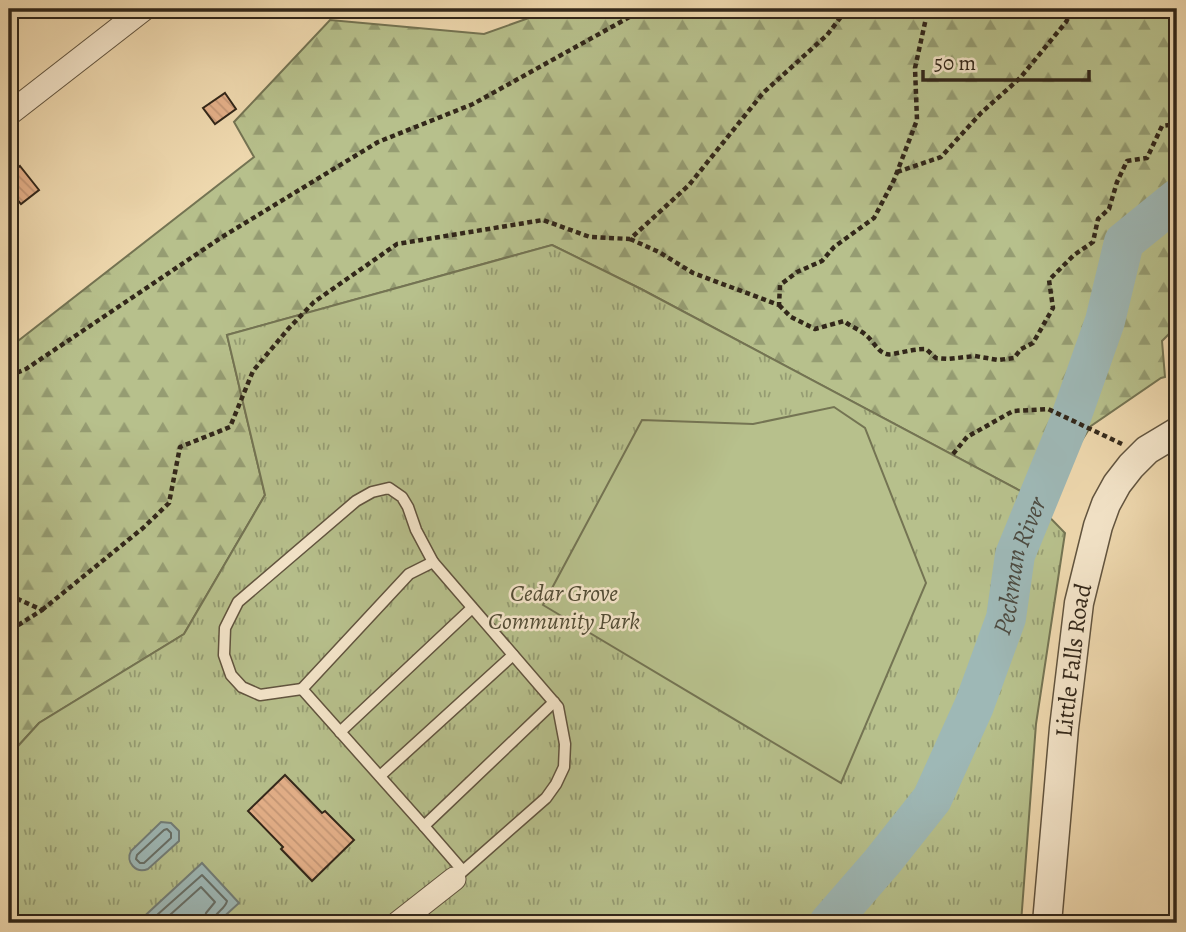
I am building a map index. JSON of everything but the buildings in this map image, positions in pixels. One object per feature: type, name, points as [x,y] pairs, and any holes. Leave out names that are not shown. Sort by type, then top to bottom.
[{"type":"street","points":[[10,109],[144,9]]},
{"type":"street","name":"Little Falls Road","points":[[1046,923],[1079,603],[1098,526],[1117,484],[1131,466],[1147,450],[1177,432]]},
{"type":"street","points":[[398,923],[458,875]]},
{"type":"lane","points":[[302,688],[424,826],[458,875],[546,797],[556,784],[564,766],[565,744],[558,707],[433,562],[402,497],[389,488],[372,492],[356,501],[238,602],[225,628],[224,655],[231,675],[242,687],[260,695],[302,688],[409,574],[433,562]]},
{"type":"lane","points":[[340,732],[472,608]]},
{"type":"lane","points":[[380,776],[513,655]]},
{"type":"lane","points":[[424,826],[554,702]]},
{"type":"path","points":[[9,376],[26,369],[222,237],[379,142],[473,104],[644,9]]},
{"type":"path","points":[[630,239],[689,185],[763,93],[827,35],[848,9]]},
{"type":"path","points":[[779,305],[780,285],[797,272],[822,261],[834,247],[874,218],[917,120],[915,68],[928,9]]},
{"type":"path","points":[[896,172],[942,158],[981,113],[1020,78],[1066,22],[1073,9]]},
{"type":"path","points":[[9,631],[42,610],[143,528],[169,503],[180,447],[230,427],[253,371],[297,319],[314,302],[397,244],[543,219],[590,237],[630,239],[659,252],[693,273],[779,305],[791,317],[816,329],[844,321],[867,336],[881,352],[891,355],[913,349],[926,349],[936,358],[1014,358],[1021,349],[1033,343],[1053,308],[1049,280],[1074,255],[1093,242],[1098,219],[1109,209],[1127,161],[1147,158],[1162,126],[1177,124]]},
{"type":"path","points":[[953,454],[967,437],[1013,411],[1048,409],[1094,430]]},
{"type":"path","points":[[9,595],[42,610]]},
{"type":"green space","points":[[554,9],[1177,9],[1177,326],[1162,341],[1165,377],[1091,426],[1055,483],[1047,513],[1028,495],[641,289],[552,245],[227,335],[265,495],[184,634],[39,723],[9,756],[9,348],[254,157],[234,122],[330,20],[484,34]]},
{"type":"green space","name":"Cedar Grove Community Park","points":[[552,245],[641,289],[1028,495],[1065,533],[1036,724],[1021,923],[9,923],[9,756],[39,723],[184,634],[265,495],[227,335]]},
{"type":"green space","points":[[834,407],[865,428],[926,583],[841,783],[543,605],[642,420],[753,424]]},
{"type":"water","points":[[161,822],[171,823],[179,831],[179,841],[148,869],[139,870],[129,859],[131,851]]},
{"type":"water","points":[[202,863],[239,903],[217,923],[137,923]]},
{"type":"waterway","name":"Peckman River","points":[[829,923],[932,799],[974,706],[1006,618],[1015,555],[1069,423],[1105,321],[1124,242],[1177,199]]}]
